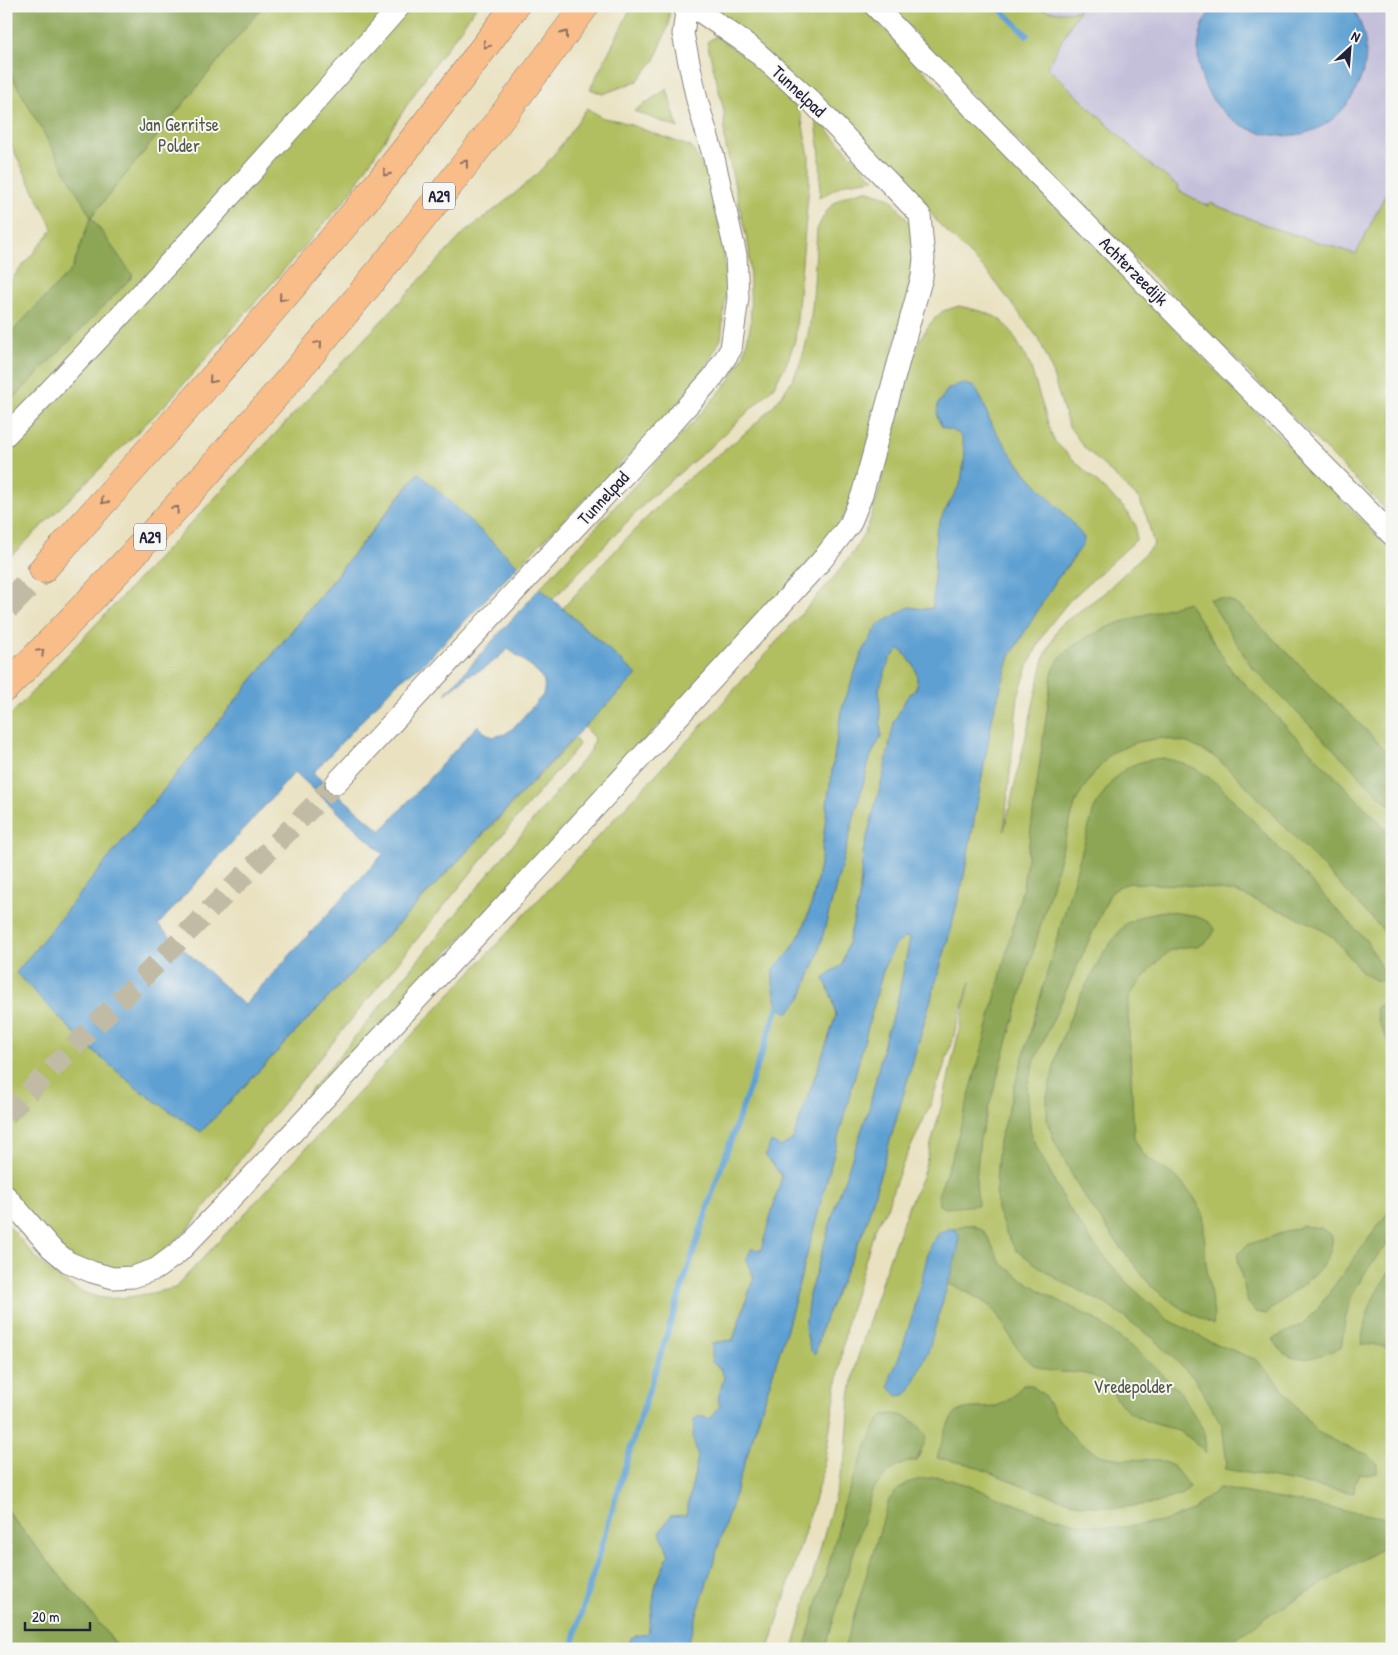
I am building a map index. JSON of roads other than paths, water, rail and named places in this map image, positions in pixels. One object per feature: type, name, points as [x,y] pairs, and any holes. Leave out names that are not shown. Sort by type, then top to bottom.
[{"type":"highway","points":[[43,569],[238,350],[352,216],[516,6]]},
{"type":"highway","name":"A29","points":[[6,687],[195,489],[288,381],[378,274],[538,70],[585,6]]},
{"type":"street","points":[[6,435],[47,395],[167,265],[304,115],[400,6]]},
{"type":"street","name":"Tunnelpad","points":[[336,783],[652,445],[713,376],[723,363],[730,349],[734,334],[738,298],[736,255],[714,158],[697,100],[682,34],[687,6]]},
{"type":"street","name":"Tunnelpad","points":[[6,1196],[51,1248],[68,1262],[92,1272],[113,1278],[133,1277],[156,1269],[179,1252],[511,898],[822,560],[850,524],[862,496],[922,277],[924,258],[920,215],[850,140],[788,80],[751,47],[692,6]]},
{"type":"street","name":"Achterzeedijk","points":[[875,6],[968,104],[1230,368],[1392,535]]},
{"type":"water","points":[[1213,6],[1351,6],[1363,30],[1366,58],[1362,75],[1344,109],[1318,128],[1288,136],[1257,132],[1230,118],[1209,95],[1199,64],[1202,27]]},
{"type":"water","points":[[962,383],[975,387],[991,424],[1020,467],[1071,521],[1084,538],[1083,545],[1057,579],[1010,656],[993,715],[964,876],[946,947],[865,1227],[822,1326],[815,1355],[810,1349],[805,1328],[809,1295],[837,1201],[869,1109],[886,1035],[896,1007],[910,939],[906,937],[896,944],[884,967],[788,1325],[686,1649],[626,1649],[632,1637],[648,1633],[656,1584],[669,1554],[660,1532],[670,1516],[686,1515],[698,1457],[693,1439],[694,1420],[699,1416],[710,1419],[720,1406],[718,1399],[724,1377],[721,1370],[712,1362],[712,1343],[733,1340],[754,1277],[746,1261],[751,1249],[761,1250],[782,1176],[765,1155],[771,1142],[781,1147],[793,1139],[836,1016],[833,1000],[824,978],[842,966],[859,900],[863,853],[884,772],[894,722],[907,697],[916,689],[917,676],[914,667],[900,649],[890,659],[879,689],[881,736],[870,758],[817,957],[801,998],[788,1013],[778,1007],[773,985],[773,969],[790,952],[802,931],[812,903],[821,860],[841,711],[862,653],[878,625],[909,607],[933,608],[936,532],[942,516],[961,482],[965,455],[962,438],[958,433],[942,427],[937,417],[938,404],[948,389]]},
{"type":"water","points":[[419,473],[518,566],[425,662],[397,683],[313,773],[381,831],[478,725],[484,732],[493,737],[505,734],[513,728],[543,695],[544,682],[534,669],[508,649],[493,662],[469,675],[445,694],[540,588],[637,675],[584,727],[201,1132],[139,1090],[84,1043],[16,973]],"holes":[[[295,772],[383,854],[244,1005],[158,925]]]},
{"type":"water","points":[[951,1228],[958,1232],[958,1249],[928,1352],[912,1387],[906,1395],[897,1396],[889,1387],[891,1376],[901,1352],[914,1310],[930,1245],[940,1232]]},
{"type":"waterway","points":[[997,6],[1027,35]]},
{"type":"waterway","points":[[572,1649],[634,1437],[715,1185],[778,1007]]},
{"type":"tunnel","points":[[6,607],[43,569]]},
{"type":"tunnel","points":[[6,1115],[336,783]]},
{"type":"park label","name":"Jan Gerritse Polder","points":[[179,134]]},
{"type":"park label","name":"Vredepolder","points":[[1133,1386]]}]
